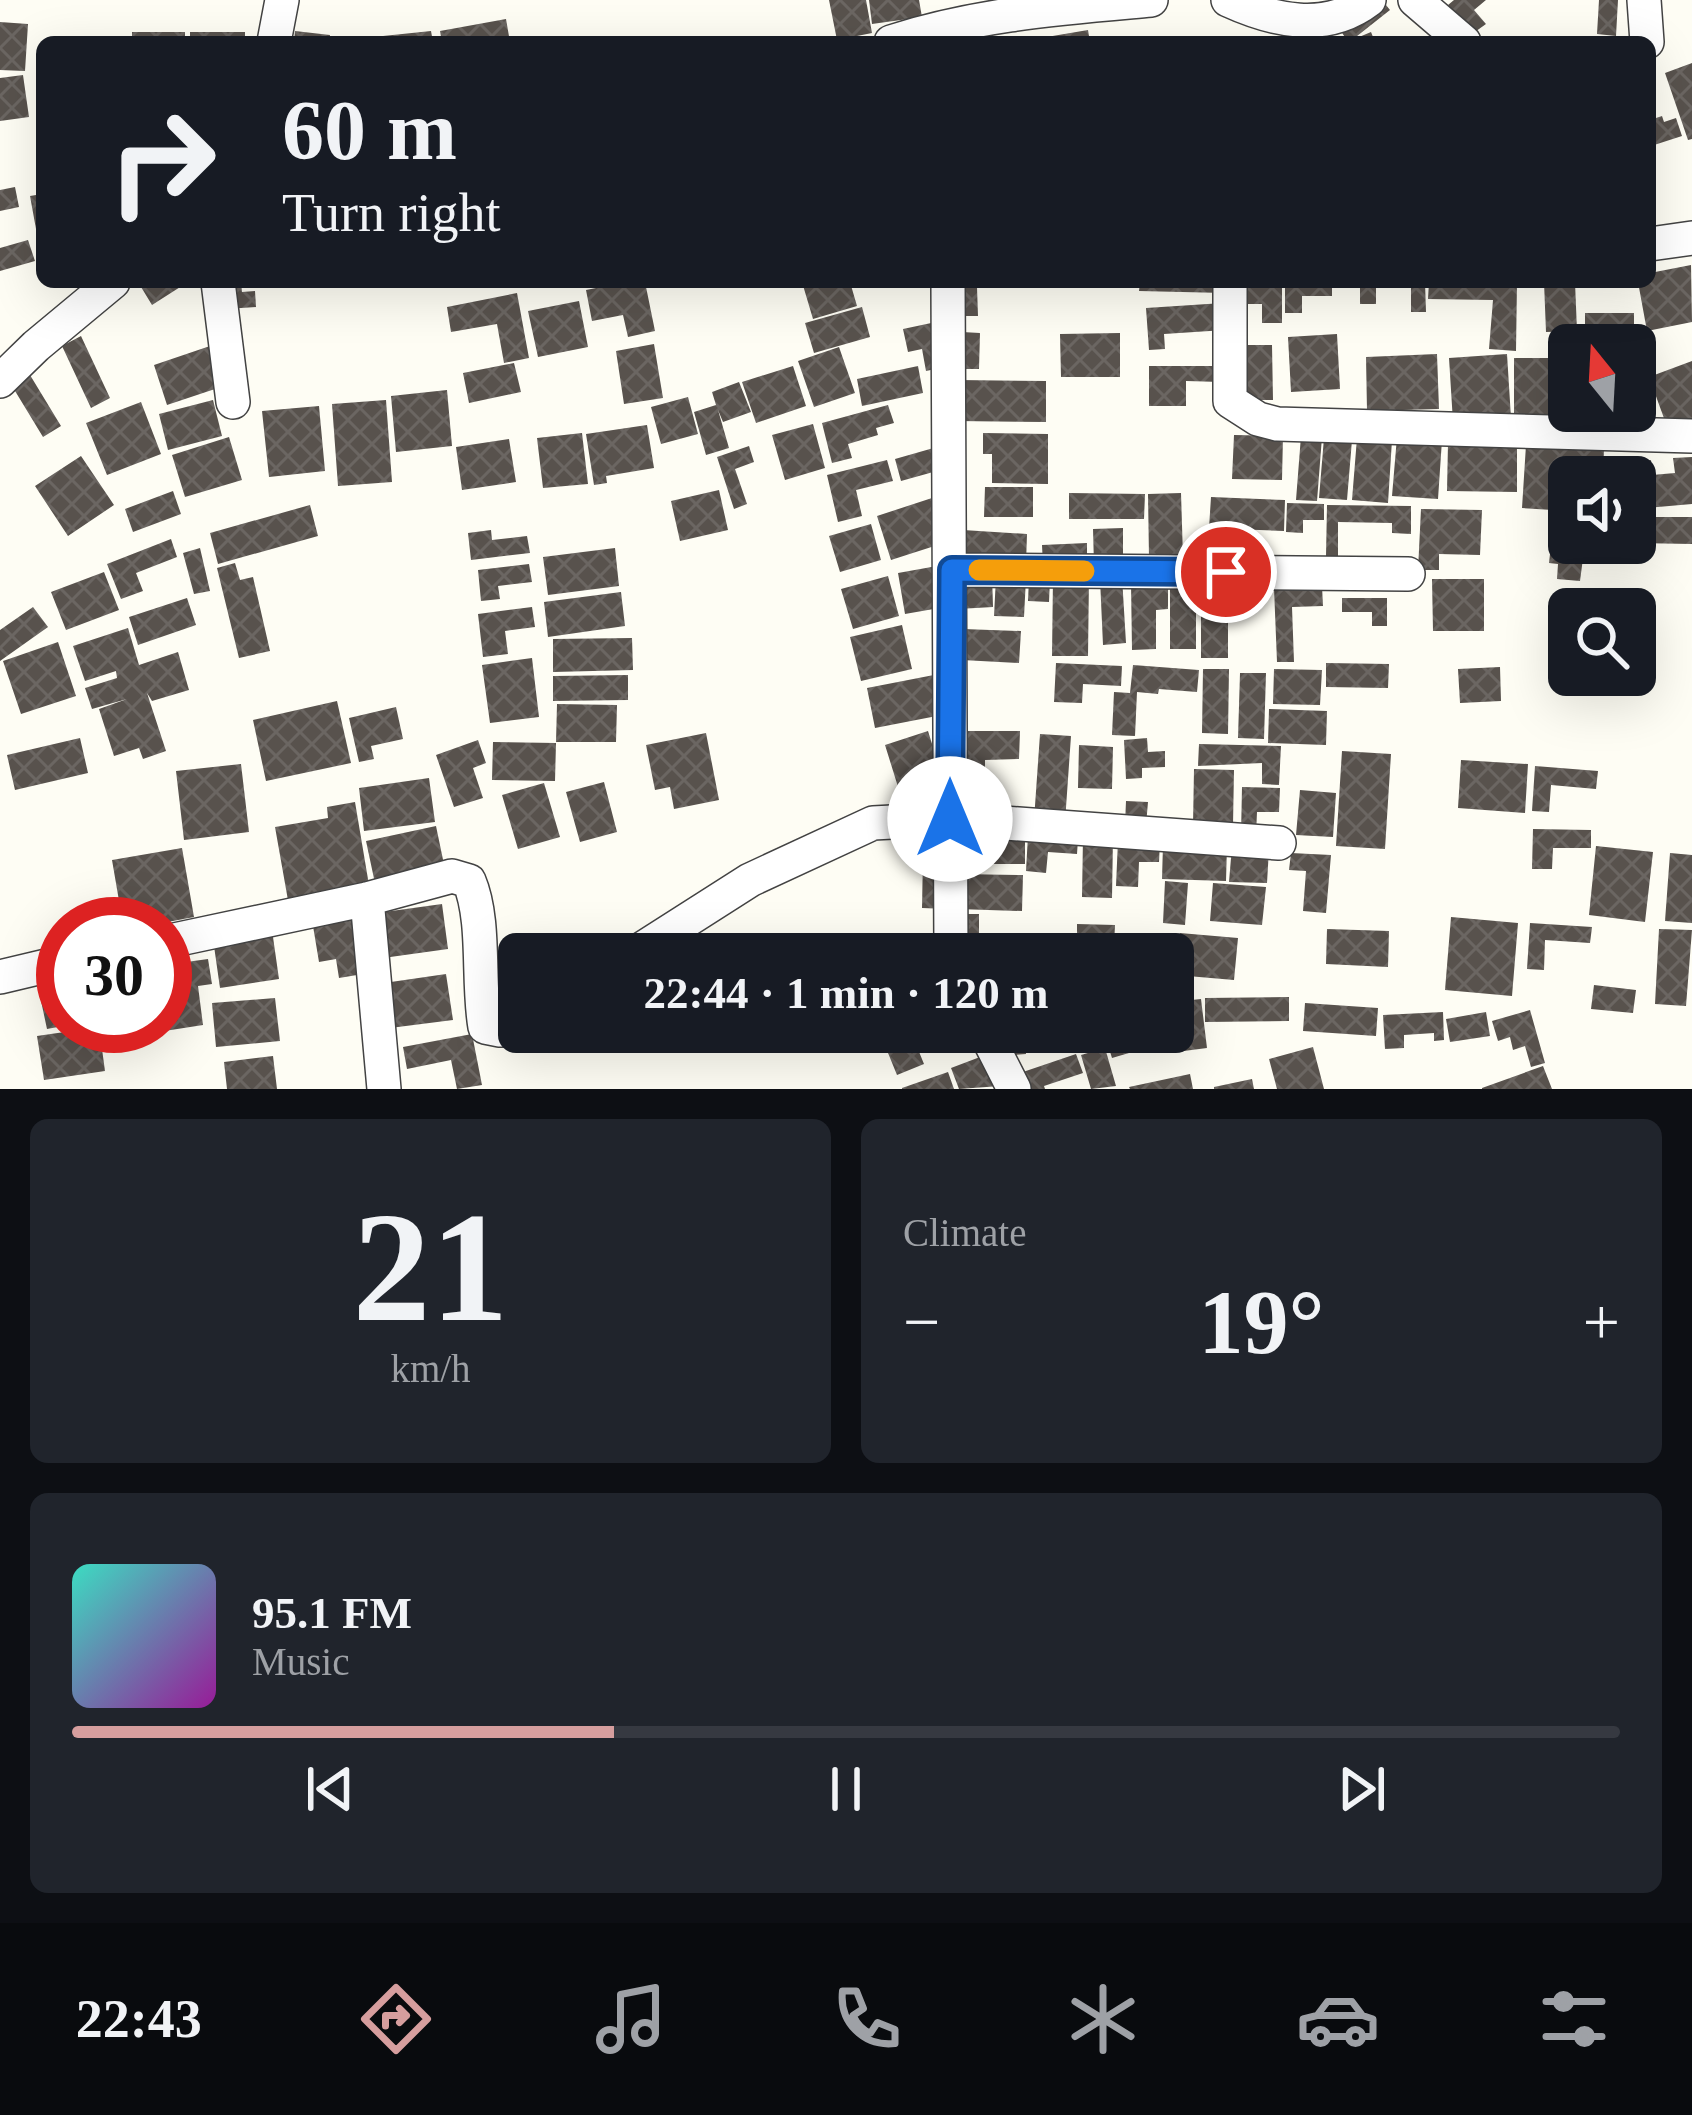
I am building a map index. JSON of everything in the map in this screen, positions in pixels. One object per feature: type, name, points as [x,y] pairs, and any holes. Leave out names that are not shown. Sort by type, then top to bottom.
[{"type":"street","points":[[275,36],[282,0]]},
{"type":"street","points":[[938,34],[1024,11],[1150,0]]},
{"type":"street","points":[[1228,0],[1260,14],[1305,22],[1349,15],[1370,0]]},
{"type":"street","points":[[1415,0],[1457,36]]},
{"type":"street","points":[[1644,0],[1647,36]]},
{"type":"street","points":[[1656,243],[1692,238]]},
{"type":"street","points":[[0,381],[106,288]]},
{"type":"street","points":[[219,288],[233,402]]},
{"type":"street","points":[[948,288],[951,933]]},
{"type":"street","points":[[1230,288],[1230,401],[1258,419],[1276,424],[1692,436]]},
{"type":"street","points":[[952,570],[1408,574]]},
{"type":"street","points":[[667,933],[749,880],[873,823],[950,819],[1279,843]]},
{"type":"street","points":[[192,936],[452,876],[470,881],[476,896],[479,993],[485,1027],[498,1030]]},
{"type":"street","points":[[367,899],[384,1089]]},
{"type":"street","points":[[0,977],[36,968]]},
{"type":"street","points":[[996,1053],[1014,1089]]},
{"type":"building","points":[[829,0],[866,0],[872,33],[836,36]]},
{"type":"building","points":[[869,0],[919,0],[922,17],[872,24]]},
{"type":"building","points":[[1382,0],[1390,10],[1357,36],[1344,36],[1339,28]]},
{"type":"building","points":[[1454,0],[1486,0],[1474,10],[1486,24],[1472,34],[1448,5]]},
{"type":"building","points":[[1599,0],[1618,0],[1616,36],[1597,34]]},
{"type":"building","points":[[506,19],[509,36],[441,36],[440,31]]},
{"type":"building","points":[[0,22],[28,24],[25,71],[0,70]]},
{"type":"building","points":[[1088,30],[1089,36],[1053,36]]},
{"type":"building","points":[[295,31],[330,35],[330,36],[295,36]]},
{"type":"building","points":[[431,31],[432,36],[383,36]]},
{"type":"building","points":[[132,32],[185,32],[185,36],[132,36]]},
{"type":"building","points":[[190,32],[245,32],[245,36],[190,36]]},
{"type":"building","points":[[1692,63],[1692,139],[1688,140],[1665,73]]},
{"type":"building","points":[[23,75],[29,117],[0,121],[0,78]]},
{"type":"building","points":[[1662,116],[1664,122],[1676,118],[1682,136],[1656,144],[1656,118]]},
{"type":"building","points":[[15,187],[19,207],[0,211],[0,190]]},
{"type":"building","points":[[36,195],[36,229],[30,196]]},
{"type":"building","points":[[28,240],[35,261],[0,271],[0,248]]},
{"type":"building","points":[[1691,265],[1692,322],[1656,329],[1656,324],[1646,324],[1639,288],[1656,288],[1656,272]]},
{"type":"building","points":[[142,288],[179,288],[152,305]]},
{"type":"building","points":[[224,288],[255,291],[256,307],[226,309]]},
{"type":"building","points":[[646,288],[655,331],[628,337],[623,315],[592,321],[586,290]]},
{"type":"building","points":[[804,288],[852,288],[857,306],[813,319]]},
{"type":"building","points":[[955,288],[977,288],[978,316],[956,316]]},
{"type":"building","points":[[1139,288],[1225,288],[1225,293]]},
{"type":"building","points":[[1246,288],[1282,288],[1282,323],[1262,323],[1262,304],[1247,304]]},
{"type":"building","points":[[1285,288],[1332,288],[1332,296],[1302,296],[1302,313],[1285,313]]},
{"type":"building","points":[[1360,288],[1376,288],[1376,304],[1360,304]]},
{"type":"building","points":[[1411,288],[1425,288],[1426,312],[1411,312]]},
{"type":"building","points":[[1429,288],[1517,288],[1516,351],[1489,349],[1493,300],[1428,299]]},
{"type":"building","points":[[1544,288],[1575,288],[1577,324],[1548,324],[1548,332]]},
{"type":"building","points":[[517,293],[529,358],[504,363],[497,324],[451,332],[447,307]]},
{"type":"building","points":[[579,301],[588,347],[538,357],[528,311]]},
{"type":"building","points":[[1223,303],[1225,330],[1164,334],[1165,349],[1149,350],[1146,308]]},
{"type":"building","points":[[862,307],[870,337],[814,353],[805,323]]},
{"type":"building","points":[[1585,313],[1634,313],[1634,324],[1585,324]]},
{"type":"building","points":[[936,322],[945,367],[926,371],[922,349],[908,352],[903,329]]},
{"type":"building","points":[[962,332],[980,333],[979,369],[960,369]]},
{"type":"building","points":[[1120,333],[1120,377],[1061,377],[1060,334]]},
{"type":"building","points":[[1337,334],[1340,389],[1291,392],[1288,337]]},
{"type":"building","points":[[81,336],[110,398],[91,408],[62,346]]},
{"type":"building","points":[[654,344],[663,398],[624,404],[616,351]]},
{"type":"building","points":[[1234,345],[1272,345],[1273,400],[1235,400]]},
{"type":"building","points":[[210,346],[224,386],[167,405],[154,365]]},
{"type":"building","points":[[839,347],[855,393],[814,407],[798,361]]},
{"type":"building","points":[[1437,354],[1439,409],[1367,411],[1366,357]]},
{"type":"building","points":[[1507,354],[1511,418],[1453,422],[1449,358]]},
{"type":"building","points":[[1514,358],[1548,358],[1548,414],[1514,414]]},
{"type":"building","points":[[1692,361],[1692,424],[1669,432],[1656,396],[1656,374]]},
{"type":"building","points":[[514,363],[521,392],[469,403],[463,373]]},
{"type":"building","points":[[793,366],[806,406],[756,423],[742,382]]},
{"type":"building","points":[[918,366],[923,393],[862,406],[857,379]]},
{"type":"building","points":[[1149,366],[1221,366],[1221,382],[1186,381],[1186,406],[1149,406]]},
{"type":"building","points":[[30,375],[61,426],[43,437],[12,386]]},
{"type":"building","points":[[957,380],[1046,381],[1046,422],[956,421]]},
{"type":"building","points":[[739,382],[751,412],[723,422],[718,410],[729,448],[706,455],[694,412],[716,405],[712,392]]},
{"type":"building","points":[[447,390],[452,446],[396,452],[391,396]]},
{"type":"building","points":[[688,397],[698,434],[661,444],[651,407]]},
{"type":"building","points":[[213,400],[222,436],[168,450],[159,414]]},
{"type":"building","points":[[386,400],[392,482],[338,486],[332,404]]},
{"type":"building","points":[[141,402],[161,454],[107,475],[86,423]]},
{"type":"building","points":[[888,405],[894,423],[876,428],[878,435],[848,444],[852,458],[832,463],[822,423]]},
{"type":"building","points":[[319,406],[325,471],[269,477],[262,411]]},
{"type":"building","points":[[813,424],[825,468],[785,480],[772,435]]},
{"type":"building","points":[[647,425],[654,468],[606,476],[607,483],[594,485],[586,434]]},
{"type":"building","points":[[582,433],[588,484],[543,488],[537,438]]},
{"type":"building","points":[[983,433],[1048,434],[1048,484],[992,483],[992,454],[983,454]]},
{"type":"building","points":[[1234,435],[1283,436],[1282,480],[1232,479]]},
{"type":"building","points":[[1301,436],[1322,437],[1317,501],[1296,500]]},
{"type":"building","points":[[229,437],[242,480],[185,497],[172,455]]},
{"type":"building","points":[[1397,437],[1442,440],[1438,499],[1392,496]]},
{"type":"building","points":[[1324,438],[1352,440],[1347,500],[1319,498]]},
{"type":"building","points":[[1357,438],[1392,440],[1388,503],[1352,500]]},
{"type":"building","points":[[509,439],[516,482],[462,490],[456,447]]},
{"type":"building","points":[[1448,443],[1517,444],[1517,492],[1447,491]]},
{"type":"building","points":[[1526,445],[1604,449],[1604,456],[1548,456],[1548,510],[1522,508]]},
{"type":"building","points":[[749,446],[754,462],[735,469],[747,504],[734,509],[717,457]]},
{"type":"building","points":[[937,447],[944,469],[901,481],[895,459]]},
{"type":"building","points":[[81,456],[114,505],[68,536],[35,486]]},
{"type":"building","points":[[1692,457],[1692,504],[1656,507],[1656,475],[1675,473],[1673,458]]},
{"type":"building","points":[[887,460],[893,481],[856,490],[862,516],[838,522],[827,475]]},
{"type":"building","points":[[985,487],[1033,487],[1033,517],[984,517]]},
{"type":"building","points":[[719,490],[728,530],[680,541],[671,501]]},
{"type":"building","points":[[173,491],[181,514],[133,532],[125,509]]},
{"type":"building","points":[[1069,493],[1145,494],[1144,519],[1069,519]]},
{"type":"building","points":[[1181,493],[1183,557],[1149,558],[1148,494]]},
{"type":"building","points":[[1211,497],[1285,500],[1284,531],[1209,528]]},
{"type":"building","points":[[932,498],[947,542],[891,560],[877,516]]},
{"type":"building","points":[[1287,503],[1324,504],[1324,520],[1303,520],[1303,533],[1286,532]]},
{"type":"building","points":[[310,505],[318,536],[218,564],[210,533]]},
{"type":"building","points":[[1327,505],[1411,506],[1411,534],[1392,533],[1392,523],[1338,522],[1338,556],[1326,556]]},
{"type":"building","points":[[1421,509],[1482,510],[1480,555],[1439,554],[1439,570],[1418,570]]},
{"type":"building","points":[[1656,517],[1692,517],[1692,544],[1656,543]]},
{"type":"building","points":[[871,524],[881,560],[840,572],[829,536]]},
{"type":"building","points":[[1123,528],[1123,565],[1094,565],[1093,529]]},
{"type":"building","points":[[491,530],[492,540],[527,536],[530,553],[471,560],[468,533]]},
{"type":"building","points":[[963,530],[1027,534],[1026,564],[961,561]]},
{"type":"building","points":[[171,539],[177,557],[136,573],[143,591],[121,599],[107,564]]},
{"type":"building","points":[[1087,543],[1087,565],[1043,566],[1042,545]]},
{"type":"building","points":[[200,548],[210,591],[194,594],[183,553]]},
{"type":"building","points":[[615,548],[619,586],[548,595],[543,557]]},
{"type":"building","points":[[235,563],[240,580],[253,577],[270,651],[239,658],[217,568]]},
{"type":"building","points":[[529,564],[532,582],[498,586],[500,599],[481,601],[478,570]]},
{"type":"building","points":[[1558,564],[1582,564],[1580,581],[1557,579]]},
{"type":"building","points":[[937,566],[945,607],[905,614],[898,573]]},
{"type":"building","points":[[104,572],[119,610],[66,630],[51,592]]},
{"type":"building","points":[[992,574],[993,607],[958,609],[957,575]]},
{"type":"building","points":[[888,576],[899,616],[853,629],[841,589]]},
{"type":"building","points":[[996,577],[1026,578],[1024,617],[994,616]]},
{"type":"building","points":[[1053,577],[1089,577],[1088,656],[1052,656]]},
{"type":"building","points":[[1122,577],[1126,643],[1103,645],[1100,579]]},
{"type":"building","points":[[1029,578],[1050,579],[1049,602],[1028,601]]},
{"type":"building","points":[[1432,579],[1484,579],[1484,631],[1433,631]]},
{"type":"building","points":[[1168,582],[1168,609],[1156,610],[1156,649],[1132,650],[1131,583]]},
{"type":"building","points":[[1170,584],[1196,584],[1196,649],[1170,649]]},
{"type":"building","points":[[1201,585],[1255,585],[1255,606],[1228,606],[1228,658],[1201,658]]},
{"type":"building","points":[[1322,586],[1323,606],[1292,607],[1294,662],[1277,662],[1274,588]]},
{"type":"building","points":[[621,592],[625,626],[548,637],[544,602]]},
{"type":"building","points":[[187,598],[196,625],[138,645],[129,617]]},
{"type":"building","points":[[1342,598],[1387,598],[1387,626],[1372,626],[1372,612],[1342,612]]},
{"type":"building","points":[[33,607],[48,627],[0,661],[0,630]]},
{"type":"building","points":[[532,607],[535,627],[505,631],[508,654],[483,657],[478,614]]},
{"type":"building","points":[[902,625],[912,669],[861,681],[850,637]]},
{"type":"building","points":[[128,628],[139,665],[178,652],[189,690],[152,701],[147,693],[166,751],[143,759],[139,748],[114,756],[99,709],[127,699],[92,709],[85,688],[117,678],[116,671],[85,681],[73,646]]},
{"type":"building","points":[[963,629],[1021,631],[1019,663],[962,660]]},
{"type":"building","points":[[632,638],[633,670],[553,672],[553,639]]},
{"type":"building","points":[[58,642],[76,696],[21,714],[3,661]]},
{"type":"building","points":[[532,658],[539,717],[490,723],[482,665]]},
{"type":"building","points":[[1056,663],[1122,666],[1121,686],[1083,684],[1082,703],[1054,702]]},
{"type":"building","points":[[1326,663],[1389,664],[1388,688],[1326,687]]},
{"type":"building","points":[[1133,665],[1199,670],[1197,692],[1137,692],[1135,736],[1112,735],[1114,692],[1130,693]]},
{"type":"building","points":[[1500,667],[1501,701],[1460,703],[1458,669]]},
{"type":"building","points":[[1203,669],[1229,669],[1228,734],[1202,733]]},
{"type":"building","points":[[1274,669],[1322,670],[1320,705],[1273,704]]},
{"type":"building","points":[[1240,673],[1266,673],[1264,739],[1238,738]]},
{"type":"building","points":[[939,674],[947,714],[875,728],[867,688]]},
{"type":"building","points":[[628,675],[628,700],[553,701],[553,676]]},
{"type":"building","points":[[337,701],[351,763],[266,781],[253,720]]},
{"type":"building","points":[[557,704],[617,705],[616,742],[556,742]]},
{"type":"building","points":[[396,707],[403,739],[371,746],[374,759],[359,762],[349,718]]},
{"type":"building","points":[[1269,709],[1327,711],[1326,745],[1268,743]]},
{"type":"building","points":[[928,731],[942,776],[899,790],[885,745]]},
{"type":"building","points":[[961,731],[1020,731],[1019,759],[985,760],[985,780],[960,780]]},
{"type":"building","points":[[706,733],[719,800],[674,809],[670,787],[655,790],[646,745]]},
{"type":"building","points":[[1040,734],[1071,736],[1065,822],[1034,820]]},
{"type":"building","points":[[80,738],[88,773],[15,790],[7,755]]},
{"type":"building","points":[[1147,738],[1148,752],[1165,751],[1165,767],[1142,768],[1142,778],[1126,779],[1124,740]]},
{"type":"building","points":[[478,740],[486,763],[473,768],[483,798],[454,807],[436,755]]},
{"type":"building","points":[[493,742],[556,743],[555,781],[492,780]]},
{"type":"building","points":[[1199,744],[1281,746],[1279,785],[1262,784],[1262,763],[1198,766]]},
{"type":"building","points":[[1079,745],[1113,747],[1112,789],[1078,788]]},
{"type":"building","points":[[1342,751],[1391,754],[1385,849],[1336,846]]},
{"type":"building","points":[[1461,760],[1528,764],[1525,813],[1458,808]]},
{"type":"building","points":[[241,764],[249,832],[184,840],[176,771]]},
{"type":"building","points":[[1535,766],[1598,771],[1596,789],[1551,785],[1549,812],[1532,811]]},
{"type":"building","points":[[1194,769],[1234,770],[1233,825],[1193,825]]},
{"type":"building","points":[[429,778],[435,822],[364,831],[359,788]]},
{"type":"building","points":[[604,782],[617,832],[580,842],[566,792]]},
{"type":"building","points":[[544,783],[560,837],[518,849],[502,795]]},
{"type":"building","points":[[1242,787],[1280,788],[1279,812],[1257,812],[1256,835],[1241,835]]},
{"type":"building","points":[[1300,790],[1336,793],[1333,837],[1296,835]]},
{"type":"building","points":[[1126,801],[1148,802],[1146,825],[1125,824]]},
{"type":"building","points":[[355,802],[370,891],[289,906],[275,827],[328,818],[327,807]]},
{"type":"building","points":[[436,826],[446,874],[376,888],[366,841]]},
{"type":"building","points":[[1533,829],[1591,830],[1591,848],[1553,848],[1552,869],[1532,869]]},
{"type":"building","points":[[979,832],[1025,832],[1025,864],[979,864]]},
{"type":"building","points":[[1028,835],[1078,839],[1077,854],[1048,852],[1046,873],[1026,871]]},
{"type":"building","points":[[1083,837],[1113,837],[1112,898],[1082,897]]},
{"type":"building","points":[[1118,840],[1160,842],[1159,862],[1139,862],[1138,887],[1116,886]]},
{"type":"building","points":[[1163,844],[1227,846],[1226,881],[1162,879]]},
{"type":"building","points":[[1232,846],[1269,849],[1267,883],[1229,882]]},
{"type":"building","points":[[1596,846],[1653,852],[1645,922],[1589,915]]},
{"type":"building","points":[[182,848],[191,897],[118,897],[112,860]]},
{"type":"building","points":[[1291,853],[1331,855],[1326,913],[1303,911],[1306,871],[1289,870]]},
{"type":"building","points":[[1670,853],[1692,855],[1692,923],[1665,921]]},
{"type":"building","points":[[923,855],[948,855],[947,909],[922,908]]},
{"type":"building","points":[[958,874],[1023,875],[1022,911],[958,909]]},
{"type":"building","points":[[1165,881],[1188,883],[1185,925],[1163,923]]},
{"type":"building","points":[[1213,883],[1266,887],[1262,925],[1210,921]]},
{"type":"building","points":[[442,904],[448,949],[383,958],[377,913]]},
{"type":"building","points":[[962,914],[979,914],[979,933],[962,933]]},
{"type":"building","points":[[1451,917],[1518,923],[1512,996],[1445,990]]},
{"type":"building","points":[[361,919],[369,973],[339,978],[336,959],[319,962],[313,926]]},
{"type":"building","points":[[1530,923],[1592,927],[1590,943],[1545,940],[1544,970],[1527,969]]},
{"type":"building","points":[[1077,924],[1115,925],[1115,933],[1077,933]]},
{"type":"building","points":[[1327,929],[1389,931],[1388,967],[1326,964]]},
{"type":"building","points":[[1659,929],[1692,930],[1686,1006],[1655,1004]]},
{"type":"building","points":[[272,930],[279,979],[220,988],[213,939]]},
{"type":"building","points":[[1194,934],[1238,938],[1234,980],[1194,977]]},
{"type":"building","points":[[208,959],[212,984],[198,986],[203,1025],[192,1027],[192,961]]},
{"type":"building","points":[[446,974],[453,1020],[390,1028],[384,983]]},
{"type":"building","points":[[1594,985],[1636,990],[1633,1013],[1591,1009]]},
{"type":"building","points":[[1289,997],[1289,1021],[1205,1022],[1205,998]]},
{"type":"building","points":[[275,998],[280,1041],[216,1047],[212,1003]]},
{"type":"building","points":[[1201,999],[1207,1048],[1194,1050],[1194,1000]]},
{"type":"building","points":[[1305,1003],[1378,1008],[1376,1036],[1303,1031]]},
{"type":"building","points":[[1530,1010],[1545,1063],[1531,1067],[1525,1046],[1513,1050],[1510,1037],[1498,1041],[1492,1021]]},
{"type":"building","points":[[1443,1012],[1444,1040],[1434,1041],[1434,1033],[1404,1035],[1404,1048],[1385,1049],[1383,1015]]},
{"type":"building","points":[[1486,1012],[1490,1036],[1450,1042],[1446,1019]]},
{"type":"building","points":[[472,1034],[482,1085],[457,1089],[451,1060],[407,1069],[403,1047]]},
{"type":"building","points":[[1313,1047],[1324,1089],[1277,1089],[1269,1059]]},
{"type":"building","points":[[40,1053],[103,1053],[105,1071],[44,1080]]},
{"type":"building","points":[[888,1053],[920,1053],[924,1064],[897,1075]]},
{"type":"building","points":[[1106,1053],[1116,1086],[1091,1089],[1081,1055]]},
{"type":"building","points":[[988,1054],[1000,1086],[959,1089],[951,1068]]},
{"type":"building","points":[[1076,1054],[1083,1073],[1045,1089],[1025,1089],[1020,1073]]},
{"type":"building","points":[[273,1056],[277,1089],[227,1089],[224,1062]]},
{"type":"building","points":[[1543,1066],[1552,1089],[1482,1089],[1482,1088]]},
{"type":"building","points":[[948,1072],[954,1089],[902,1089],[902,1088]]},
{"type":"building","points":[[1190,1074],[1193,1089],[1129,1087]]},
{"type":"building","points":[[1252,1079],[1254,1089],[1214,1089],[1214,1087]]},
{"type":"slow traffic","points":[[979,570],[1084,571]]},
{"type":"route","points":[[950,819],[952,570],[1226,572]]}]
